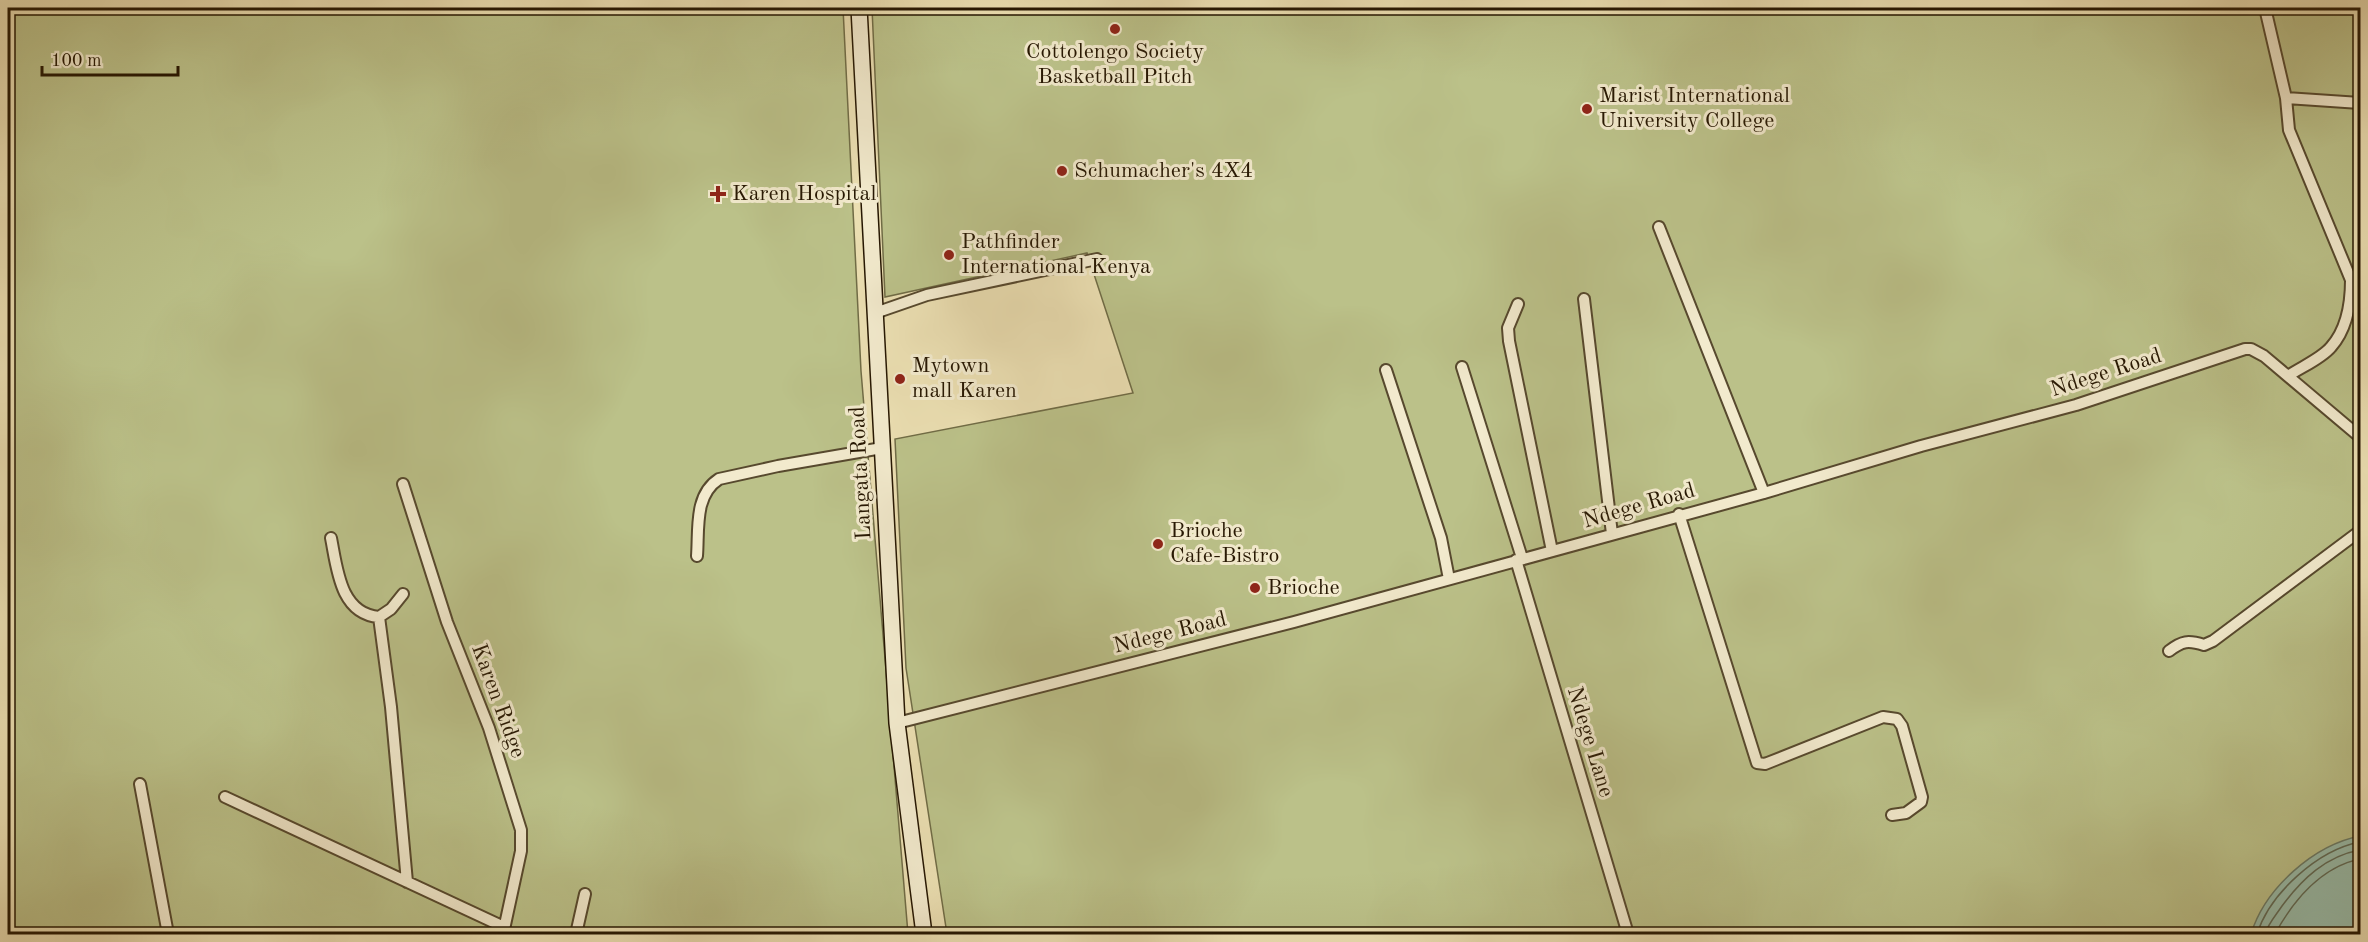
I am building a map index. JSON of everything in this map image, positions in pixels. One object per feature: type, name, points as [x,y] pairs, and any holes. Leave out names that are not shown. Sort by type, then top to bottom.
[{"type":"main road","name":"Langata Road","points":[[859,8],[897,723],[924,934]]},
{"type":"street","points":[[2265,8],[2286,98],[2289,130],[2356,279],[2339,335],[2330,349],[2288,376]]},
{"type":"street","points":[[2286,98],[2361,103]]},
{"type":"street","points":[[1659,227],[1764,493]]},
{"type":"street","points":[[875,313],[927,295],[1097,259]]},
{"type":"street","points":[[1584,299],[1612,534]]},
{"type":"street","points":[[1518,304],[1508,328],[1509,341],[1552,550]]},
{"type":"street","name":"Ndege Road","points":[[897,723],[1294,622],[1679,514],[1764,493],[1921,446],[2076,405],[2245,349],[2251,349],[2264,356],[2361,437]]},
{"type":"street","name":"Ndege Lane","points":[[1462,367],[1628,934]]},
{"type":"street","points":[[1386,370],[1441,538],[1449,579]]},
{"type":"street","points":[[698,556],[703,495],[719,479],[882,448]]},
{"type":"street","name":"Karen Ridge","points":[[403,484],[447,622],[489,728],[521,830],[520,858],[504,931]]},
{"type":"street","points":[[1679,514],[1757,763],[1765,764],[1883,717],[1897,719],[1902,726],[1922,796],[1921,802],[1906,813],[1892,815]]},
{"type":"street","points":[[2169,651],[2181,642],[2190,640],[2204,645],[2213,641],[2361,531]]},
{"type":"street","points":[[331,538],[338,576],[348,599],[369,616],[379,616],[391,609],[403,594]]},
{"type":"street","points":[[379,616],[390,696],[407,882]]},
{"type":"street","points":[[140,784],[168,934]]},
{"type":"street","points":[[225,797],[407,882],[504,931]]},
{"type":"street","points":[[576,934],[585,894]]},
{"type":"green space","points":[[8,8],[843,8],[861,371],[908,934],[8,934]]},
{"type":"green space","points":[[872,8],[2360,8],[2360,934],[947,934],[906,668],[895,439],[1133,393],[1087,253],[885,297]]},
{"type":"water","points":[[2360,836],[2360,934],[2251,934],[2267,901],[2294,871],[2326,849]]},
{"type":"place","name":"Cottolengo Society Basketball Pitch","points":[[1115,29]]},
{"type":"place","name":"Marist International University College","points":[[1587,109]]},
{"type":"place","name":"Schumacher's 4X4","points":[[1062,171]]},
{"type":"place","name":"Karen Hospital","points":[[718,194]]},
{"type":"place","name":"Pathfinder International Kenya","points":[[949,255]]},
{"type":"place","name":"Mytown mall Karen","points":[[900,379]]},
{"type":"place","name":"Brioche Cafe-Bistro","points":[[1158,544]]},
{"type":"place","name":"Brioche","points":[[1255,588]]}]
